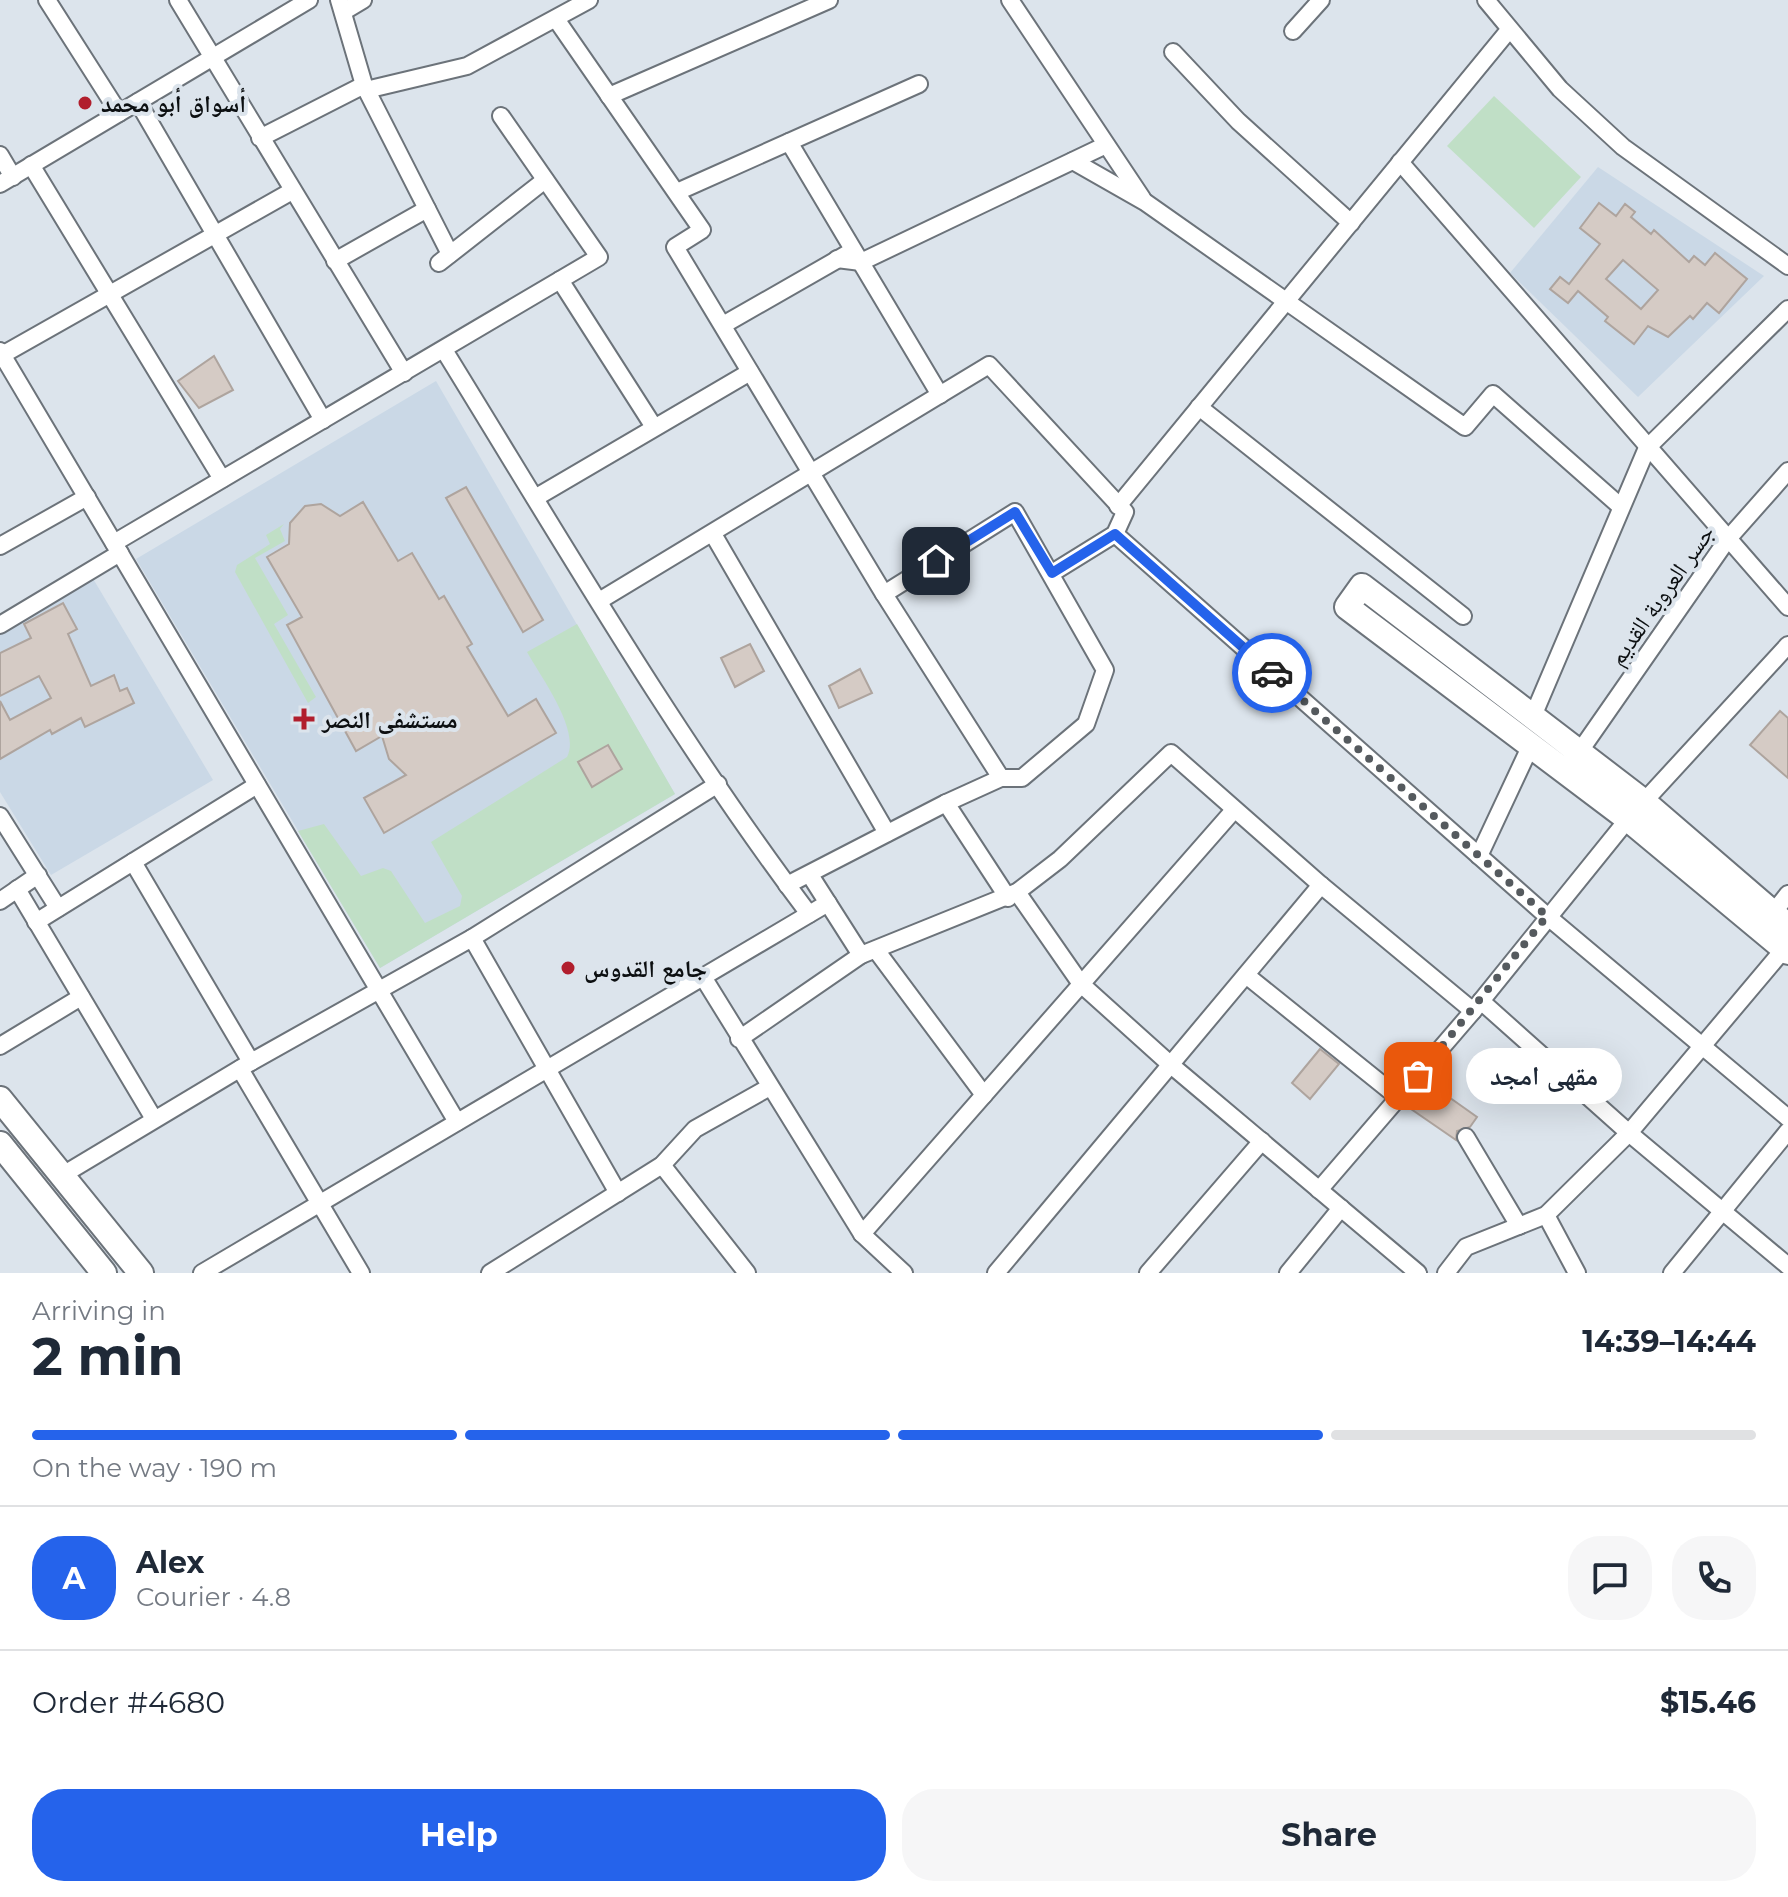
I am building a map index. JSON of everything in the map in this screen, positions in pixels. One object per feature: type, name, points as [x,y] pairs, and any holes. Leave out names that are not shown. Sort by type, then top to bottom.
[{"type":"street","points":[[47,0],[119,113]]},
{"type":"street","points":[[178,0],[404,373]]},
{"type":"street","points":[[363,0],[341,6],[365,88],[427,209],[444,258],[545,180]]},
{"type":"street","points":[[260,138],[365,88],[467,66],[589,0]]},
{"type":"street","points":[[609,96],[829,0]]},
{"type":"street","points":[[1010,0],[1145,202]]},
{"type":"street","points":[[1293,31],[1321,0]]},
{"type":"street","points":[[1486,0],[1560,89],[1623,147],[1788,266]]},
{"type":"street","points":[[0,155],[6,180],[305,1]]},
{"type":"street","points":[[556,19],[702,230],[675,247],[884,594],[1001,778]]},
{"type":"street","points":[[1118,506],[1509,30]]},
{"type":"street","points":[[1173,52],[1238,121],[1351,223]]},
{"type":"street","points":[[677,192],[919,84]]},
{"type":"street","points":[[138,102],[323,420]]},
{"type":"street","points":[[0,625],[222,479],[599,257],[501,116]]},
{"type":"street","points":[[789,142],[940,395]]},
{"type":"street","points":[[723,325],[837,259],[857,256],[1106,145]]},
{"type":"street","points":[[1073,161],[1145,202],[1465,427],[1493,394],[1620,506]]},
{"type":"street","points":[[1400,162],[1788,607]]},
{"type":"street","points":[[31,165],[222,479]]},
{"type":"street","points":[[292,191],[1,353],[457,1122]]},
{"type":"street","points":[[335,261],[427,209]]},
{"type":"street","points":[[560,280],[654,427]]},
{"type":"street","points":[[1533,716],[1647,448],[1788,309]]},
{"type":"street","points":[[444,350],[599,601],[718,784],[809,914]]},
{"type":"street","points":[[599,601],[989,365],[1125,512],[1115,534],[1052,573]]},
{"type":"street","points":[[535,498],[750,372]]},
{"type":"street","points":[[1199,407],[1463,616]]},
{"type":"street","name":"جسر العروبة القديم","points":[[1580,751],[1727,540],[1788,471]]},
{"type":"street","points":[[0,546],[87,497]]},
{"type":"street","points":[[787,885],[946,803],[1001,778],[1022,778],[1086,724],[1105,670],[1015,512],[884,594]]},
{"type":"street","points":[[713,534],[887,833]]},
{"type":"street","points":[[1115,534],[1547,916],[1788,1118]]},
{"type":"street","points":[[1784,927],[1635,810],[1531,745],[1347,607],[1362,586],[1580,751],[1635,810],[1784,927]]},
{"type":"street","points":[[1319,1190],[1477,1006],[1635,810],[1788,645]]},
{"type":"street","points":[[1479,856],[1531,745]]},
{"type":"street","points":[[739,1039],[869,953],[1013,895],[1070,850],[1171,753],[1321,885],[1477,1006],[1788,1266]]},
{"type":"street","points":[[61,1176],[245,1066],[472,938],[718,784]]},
{"type":"street","points":[[36,922],[257,785]]},
{"type":"street","points":[[946,803],[1081,984],[1171,1065],[1418,1273]]},
{"type":"street","points":[[862,1234],[1234,810]]},
{"type":"street","points":[[0,816],[58,908]]},
{"type":"street","points":[[133,862],[361,1273]]},
{"type":"street","points":[[0,901],[38,875]]},
{"type":"street","points":[[810,875],[828,903],[984,1095]]},
{"type":"street","points":[[996,1273],[1321,885]]},
{"type":"street","points":[[17,889],[154,1119]]},
{"type":"street","points":[[202,1273],[828,903]]},
{"type":"street","points":[[1446,1273],[1466,1247],[1546,1215],[1629,1133],[1701,1047],[1784,927]]},
{"type":"street","points":[[472,938],[618,1193]]},
{"type":"street","points":[[1246,975],[1399,1098]]},
{"type":"street","points":[[703,977],[768,1088],[862,1234],[904,1273]]},
{"type":"street","points":[[0,1046],[81,997]]},
{"type":"street","points":[[490,1273],[662,1165],[695,1129],[768,1088]]},
{"type":"street","points":[[0,1099],[141,1273]]},
{"type":"street","points":[[1672,1273],[1788,1131]]},
{"type":"street","points":[[1466,1137],[1519,1226]]},
{"type":"street","points":[[1148,1273],[1262,1141]]},
{"type":"street","points":[[0,1144],[104,1273]]},
{"type":"street","points":[[662,1165],[747,1273]]},
{"type":"street","points":[[1288,1273],[1341,1208]]},
{"type":"street","points":[[1546,1215],[1577,1273]]},
{"type":"shaded area","points":[[1598,167],[1764,276],[1638,397],[1510,273]]},
{"type":"shaded area","points":[[436,381],[675,794],[380,968],[136,559]]},
{"type":"shaded area","points":[[92,577],[213,780],[51,875],[0,792],[0,635]]},
{"type":"green space","points":[[1494,96],[1581,177],[1534,228],[1447,146]]},
{"type":"green space","points":[[284,524],[280,529],[285,541],[255,558],[288,615],[274,624],[316,697],[308,703],[235,572],[237,565],[270,544],[266,535]]},
{"type":"green space","points":[[577,624],[675,794],[380,968],[298,831],[324,824],[361,876],[383,868],[391,871],[425,923],[460,906],[462,896],[431,842],[567,757],[569,733],[564,719],[527,652]]},
{"type":"building","points":[[1599,203],[1616,216],[1625,204],[1635,212],[1631,217],[1651,234],[1654,230],[1689,262],[1694,256],[1705,265],[1715,253],[1747,279],[1719,313],[1707,303],[1693,319],[1690,316],[1668,337],[1648,326],[1634,344],[1605,321],[1608,317],[1578,291],[1568,303],[1550,289],[1560,277],[1569,284],[1600,244],[1580,228]],"holes":[[[1623,260],[1658,290],[1641,309],[1606,279]]]},
{"type":"building","points":[[214,356],[233,390],[199,408],[178,381]]},
{"type":"building","points":[[466,487],[543,620],[523,632],[446,498]]},
{"type":"building","points":[[363,502],[398,561],[412,553],[439,599],[444,596],[472,644],[467,647],[508,716],[536,699],[556,733],[384,833],[364,798],[406,775],[389,759],[382,736],[356,751],[287,625],[302,617],[267,557],[289,544],[290,523],[305,506],[321,504],[340,516]]},
{"type":"building","points":[[63,603],[77,629],[68,634],[91,686],[114,675],[120,691],[127,688],[134,703],[85,727],[81,718],[52,734],[50,730],[0,759],[0,701],[10,720],[51,698],[39,676],[0,696],[0,653],[31,638],[24,624]]},
{"type":"building","points":[[750,644],[764,671],[735,687],[721,658]]},
{"type":"building","points":[[860,669],[872,693],[839,708],[829,686]]},
{"type":"building","points":[[1780,711],[1788,718],[1788,778],[1750,745]]},
{"type":"building","points":[[608,745],[622,769],[592,787],[578,762]]},
{"type":"building","points":[[1320,1049],[1339,1064],[1310,1099],[1292,1083]]},
{"type":"building","points":[[1429,1083],[1477,1117],[1470,1127],[1457,1131],[1456,1140],[1411,1109]]},
{"type":"way so far","points":[[1272,673],[1547,916],[1418,1076]]},
{"type":"place","name":"أسواق أبو محمد","points":[[85,103]]},
{"type":"place","name":"مستشفى النصر","points":[[304,719]]},
{"type":"place","name":"جامع القدوس","points":[[568,968]]},
{"type":"place","name":"مقهى امجد","points":[[1418,1076]]},
{"type":"route","points":[[936,561],[1015,512],[1052,573],[1115,534],[1272,673]]}]
